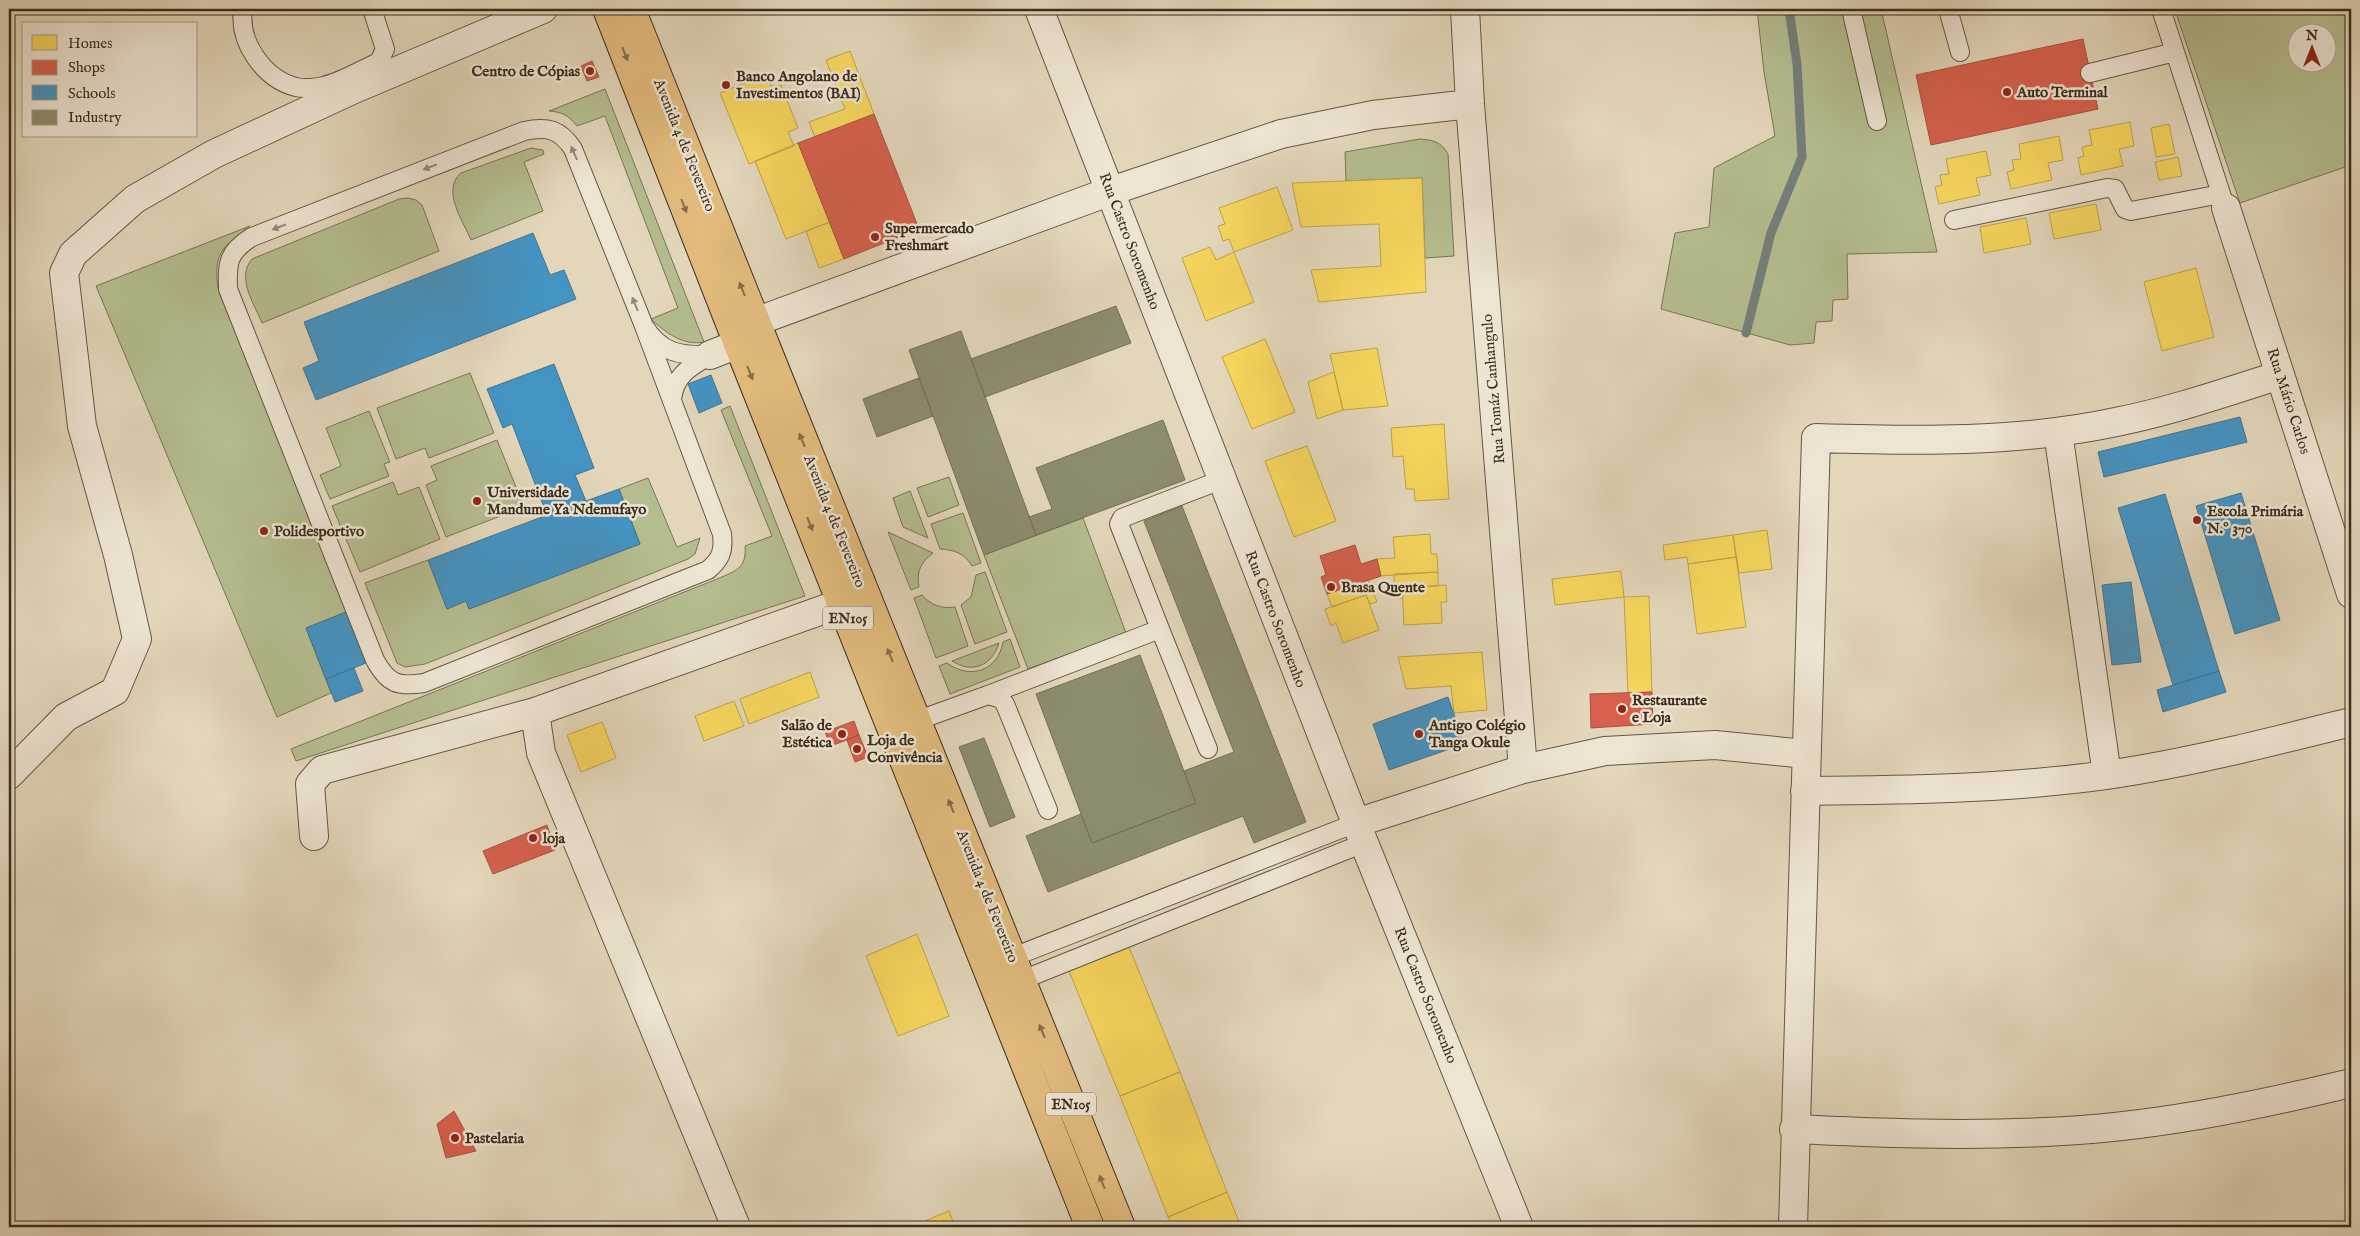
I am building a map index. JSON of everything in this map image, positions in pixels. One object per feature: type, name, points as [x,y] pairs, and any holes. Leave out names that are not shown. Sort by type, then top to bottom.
[{"type":"main road","name":"Avenida 4 de Fevereiro","points":[[607,9],[738,344],[1090,1227]]},
{"type":"main road","name":"Avenida 4 de Fevereiro","points":[[631,9],[755,322],[1018,969],[1120,1227]]},
{"type":"street","points":[[9,775],[66,717],[114,691],[138,638],[118,555],[82,426],[64,273],[73,254],[135,199],[214,154],[352,90],[543,9]]},
{"type":"street","name":"Rua Castro Soromenho","points":[[1039,9],[1360,833],[1519,1227]]},
{"type":"street","name":"Rua Tomáz Canhangulo","points":[[1465,9],[1470,104],[1523,769]]},
{"type":"street","points":[[755,322],[1111,191],[1280,134],[1373,115],[1470,104]]},
{"type":"street","name":"Rua Mário Carlos","points":[[2223,201],[2280,375],[2343,543],[2351,594]]},
{"type":"street","points":[[710,355],[738,344]]},
{"type":"street","points":[[1793,1227],[1794,1129],[1816,438],[1889,440],[1978,438],[2058,432],[2116,422],[2203,400],[2280,375]]},
{"type":"street","points":[[2058,432],[2107,775]]},
{"type":"street","points":[[314,836],[310,784],[322,770],[535,712],[842,603]]},
{"type":"street","points":[[535,712],[541,753],[736,1227]]},
{"type":"street","points":[[1804,791],[1918,790],[2107,775],[2193,759],[2351,722]]},
{"type":"street","points":[[1360,833],[1523,769],[1605,751],[1715,745],[1806,754]]},
{"type":"street","points":[[1794,1129],[1919,1134],[2046,1132],[2143,1124],[2255,1106],[2351,1083]]},
{"type":"lane","points":[[243,9],[241,22],[256,60],[278,80],[298,88],[324,86],[379,62],[385,50],[372,9]]},
{"type":"lane","points":[[1851,9],[1877,121]]},
{"type":"lane","points":[[1948,9],[1960,52]]},
{"type":"lane","points":[[1954,220],[2107,188],[2115,189],[2125,209],[2131,211],[2223,201],[2161,9]]},
{"type":"lane","points":[[2090,72],[2175,52]]},
{"type":"lane","points":[[540,128],[555,131],[566,138],[573,149],[644,326],[722,534],[723,548],[718,562],[708,570],[424,683],[410,685],[393,683],[382,673],[375,660],[228,289],[230,258],[236,246],[252,237],[524,131],[540,128]]},
{"type":"lane","points":[[644,326],[654,341],[671,351],[688,356],[710,355]]},
{"type":"lane","points":[[672,399],[678,377],[688,367],[710,355]]},
{"type":"lane","points":[[1208,749],[1119,524],[1122,518],[1221,480]]},
{"type":"lane","points":[[916,721],[1160,629]]},
{"type":"lane","points":[[988,695],[1001,699],[1005,704],[1048,810]]},
{"type":"lane","points":[[1018,969],[1360,833]]},
{"type":"lane","points":[[1018,969],[1360,833]]},
{"type":"green space","points":[[1757,9],[1881,9],[1937,252],[1847,254],[1848,299],[1833,300],[1832,321],[1816,322],[1814,343],[1790,345],[1661,309],[1675,233],[1709,227],[1714,168],[1775,136],[1764,72]]},
{"type":"green space","points":[[2185,9],[2351,9],[2351,165],[2240,203],[2176,13]]},
{"type":"green space","points":[[605,89],[704,342],[689,342],[675,337],[651,319],[678,308],[605,116],[577,126],[565,115],[549,111]]},
{"type":"green space","points":[[1420,139],[1437,142],[1448,154],[1454,256],[1425,258],[1422,178],[1346,181],[1345,152]]},
{"type":"green space","points":[[531,148],[543,150],[544,154],[524,162],[543,211],[471,240],[453,197],[455,180],[461,173]]},
{"type":"green space","points":[[408,198],[416,200],[422,205],[439,251],[262,323],[251,299],[246,282],[248,266],[252,259],[399,199]]},
{"type":"green space","points":[[250,226],[233,239],[222,251],[217,266],[218,288],[346,612],[306,628],[331,693],[277,717],[96,286]]},
{"type":"green space","points":[[470,373],[494,433],[429,458],[425,448],[396,459],[377,408]]},
{"type":"green space","points":[[730,406],[805,596],[296,761],[291,749],[717,579],[738,568],[744,560],[745,546],[772,536],[721,410]]},
{"type":"green space","points":[[369,411],[390,462],[384,464],[389,476],[330,499],[320,475],[341,466],[326,428]]},
{"type":"green space","points":[[497,440],[524,507],[446,537],[426,485],[437,480],[431,466]]},
{"type":"green space","points":[[949,477],[959,505],[928,517],[917,488]]},
{"type":"green space","points":[[648,478],[677,547],[700,538],[695,554],[688,559],[425,664],[405,667],[397,663],[365,583],[428,560],[447,609],[466,601],[469,609],[640,544],[619,489]]},
{"type":"green space","points":[[393,482],[398,495],[419,487],[440,539],[360,572],[332,506]]},
{"type":"green space","points":[[910,491],[928,538],[903,527],[893,498]]},
{"type":"green space","points":[[963,513],[981,563],[972,566],[959,553],[940,549],[931,524]]},
{"type":"green space","points":[[1083,518],[1126,633],[1028,669],[984,555]]},
{"type":"green space","points":[[888,532],[933,553],[920,568],[918,577],[919,587],[911,590]]},
{"type":"green space","points":[[985,572],[1007,632],[975,644],[961,605],[971,597],[976,575]]},
{"type":"green space","points":[[922,595],[937,606],[955,607],[968,646],[936,658],[914,598]]},
{"type":"green space","points":[[1010,639],[1020,667],[950,694],[939,666],[947,663],[965,671],[982,670],[995,660],[1003,642]]},
{"type":"green space","points":[[999,643],[992,657],[980,666],[967,667],[952,661]]},
{"type":"building: Homes","points":[[850,51],[874,114],[815,137],[809,122],[845,109],[826,60]]},
{"type":"building: Homes","points":[[767,74],[772,88],[781,85],[798,128],[788,132],[794,146],[749,164],[720,93]]},
{"type":"building: Homes","points":[[2130,122],[2134,146],[2119,149],[2123,166],[2081,175],[2078,158],[2084,156],[2082,147],[2092,145],[2089,130]]},
{"type":"building: Homes","points":[[2169,124],[2175,154],[2156,157],[2151,128]]},
{"type":"building: Homes","points":[[2059,136],[2063,160],[2048,163],[2052,180],[2011,189],[2007,172],[2014,170],[2012,160],[2021,159],[2019,144]]},
{"type":"building: Homes","points":[[798,143],[830,222],[786,239],[755,161]]},
{"type":"building: Homes","points":[[1986,151],[1991,175],[1976,178],[1980,195],[1939,204],[1935,187],[1942,185],[1940,175],[1949,174],[1946,159]]},
{"type":"building: Homes","points":[[2178,157],[2182,176],[2159,180],[2155,162]]},
{"type":"building: Homes","points":[[1422,178],[1426,292],[1319,302],[1311,270],[1381,266],[1379,224],[1301,227],[1292,183]]},
{"type":"building: Homes","points":[[1277,187],[1293,230],[1234,252],[1229,239],[1223,241],[1218,226],[1225,224],[1219,208]]},
{"type":"building: Homes","points":[[2096,204],[2101,230],[2054,239],[2049,213]]},
{"type":"building: Homes","points":[[2026,218],[2031,244],[1984,253],[1980,227]]},
{"type":"building: Homes","points":[[830,222],[844,259],[819,268],[806,231]]},
{"type":"building: Homes","points":[[1210,247],[1216,260],[1234,252],[1254,302],[1206,321],[1182,258]]},
{"type":"building: Homes","points":[[2196,268],[2214,337],[2162,351],[2144,282]]},
{"type":"building: Homes","points":[[1265,339],[1295,412],[1252,429],[1222,357]]},
{"type":"building: Homes","points":[[1377,348],[1388,406],[1343,410],[1330,354]]},
{"type":"building: Homes","points":[[1334,372],[1343,410],[1317,419],[1308,382]]},
{"type":"building: Homes","points":[[1444,424],[1449,499],[1415,501],[1414,489],[1406,489],[1403,456],[1393,457],[1391,428]]},
{"type":"building: Homes","points":[[1307,446],[1336,521],[1294,537],[1265,461]]},
{"type":"building: Homes","points":[[1767,530],[1772,569],[1739,573],[1733,535]]},
{"type":"building: Homes","points":[[1430,534],[1431,554],[1437,554],[1438,572],[1381,576],[1377,559],[1395,558],[1393,537]]},
{"type":"building: Homes","points":[[1733,535],[1736,557],[1688,564],[1687,557],[1665,560],[1663,545]]},
{"type":"building: Homes","points":[[1736,557],[1746,627],[1697,634],[1688,564]]},
{"type":"building: Homes","points":[[1621,571],[1624,597],[1555,605],[1552,579]]},
{"type":"building: Homes","points":[[1438,572],[1438,586],[1402,588],[1403,598],[1395,598],[1394,574]]},
{"type":"building: Homes","points":[[1368,579],[1377,602],[1370,604],[1366,595],[1332,607],[1327,594]]},
{"type":"building: Homes","points":[[1446,585],[1447,602],[1441,602],[1442,623],[1404,625],[1402,588]]},
{"type":"building: Homes","points":[[1366,595],[1379,630],[1343,643],[1336,623],[1331,626],[1325,609]]},
{"type":"building: Homes","points":[[1649,596],[1652,692],[1628,693],[1624,597]]},
{"type":"building: Homes","points":[[1482,652],[1487,710],[1454,713],[1451,686],[1406,689],[1398,657]]},
{"type":"building: Homes","points":[[810,672],[819,697],[749,724],[740,699]]},
{"type":"building: Homes","points":[[734,701],[744,726],[704,741],[695,716]]},
{"type":"building: Homes","points":[[602,722],[616,758],[581,772],[567,735]]},
{"type":"building: Homes","points":[[917,934],[949,1016],[898,1036],[866,956]]},
{"type":"building: Homes","points":[[1129,947],[1180,1072],[1120,1096],[1069,971]]},
{"type":"building: Homes","points":[[1180,1072],[1227,1192],[1168,1217],[1120,1096]]},
{"type":"building: Homes","points":[[1227,1192],[1241,1227],[1173,1227],[1168,1217]]},
{"type":"building: Homes","points":[[949,1211],[955,1227],[916,1227],[915,1225]]},
{"type":"building: Shops","name":"Auto Terminal","points":[[2083,39],[2098,109],[1931,145],[1916,75]]},
{"type":"building: Shops","name":"Centro de Cópias","points":[[592,61],[599,77],[587,81],[581,66]]},
{"type":"building: Shops","points":[[874,114],[919,229],[844,259],[798,143]]},
{"type":"building: Shops","points":[[1355,545],[1361,564],[1377,559],[1381,576],[1327,594],[1321,577],[1326,575],[1320,556]]},
{"type":"building: Shops","name":"Restaurante e Loja","points":[[1652,692],[1653,724],[1591,728],[1590,694]]},
{"type":"building: Shops","name":"Salão de Estética","points":[[854,721],[859,735],[831,746],[825,732]]},
{"type":"building: Shops","name":"Loja de Convivência","points":[[859,735],[868,757],[855,762],[847,740]]},
{"type":"building: Shops","name":"loja","points":[[547,825],[555,850],[493,874],[483,851]]},
{"type":"building: Shops","name":"Pastelaria","points":[[454,1111],[476,1151],[446,1158],[437,1124]]},
{"type":"building: Schools","points":[[533,233],[550,275],[564,270],[576,299],[316,400],[303,368],[319,361],[304,322]]},
{"type":"building: Schools","points":[[554,364],[594,468],[575,475],[586,501],[619,489],[640,544],[469,609],[466,601],[447,609],[428,560],[547,515],[512,424],[503,428],[487,389]]},
{"type":"building: Schools","points":[[711,375],[722,403],[699,413],[688,384]]},
{"type":"building: Schools","points":[[2240,417],[2247,442],[2104,477],[2098,452]]},
{"type":"building: Schools","points":[[2241,493],[2280,620],[2235,634],[2196,506]]},
{"type":"building: Schools","points":[[2165,494],[2219,671],[2173,685],[2118,508]]},
{"type":"building: Schools","points":[[2131,582],[2141,662],[2112,665],[2102,585]]},
{"type":"building: Schools","points":[[346,612],[366,663],[326,679],[306,628]]},
{"type":"building: Schools","points":[[354,668],[363,691],[335,702],[326,679]]},
{"type":"building: Schools","points":[[2219,671],[2226,692],[2163,712],[2157,690]]},
{"type":"building: Schools","name":"Antigo Colégio Tanga Okule","points":[[1448,697],[1464,744],[1389,770],[1373,724]]},
{"type":"building: Industry","points":[[1116,306],[1131,343],[985,397],[971,359]]},
{"type":"building: Industry","points":[[961,331],[1036,535],[984,555],[909,350]]},
{"type":"building: Industry","points":[[919,378],[933,416],[877,437],[863,399]]},
{"type":"building: Industry","points":[[1163,420],[1185,480],[1036,535],[1029,517],[1052,509],[1036,468]]},
{"type":"building: Industry","points":[[1182,506],[1306,822],[1254,843],[1243,816],[1048,892],[1026,836],[1081,814],[1092,843],[1196,803],[1184,771],[1234,752],[1144,521]]},
{"type":"building: Industry","points":[[1140,655],[1196,803],[1092,843],[1036,694]]},
{"type":"building: Industry","points":[[984,738],[1015,817],[990,827],[959,747]]},
{"type":"waterway","points":[[1746,333],[1771,233],[1802,157],[1797,64],[1789,9]]},
{"type":"place","name":"Centro de Cópias","points":[[590,71]]},
{"type":"place","name":"Banco Angolano de Investimentos (BAI)","points":[[726,85]]},
{"type":"place","name":"Auto Terminal","points":[[2007,92]]},
{"type":"place","name":"Supermercado Freshmart","points":[[875,237]]},
{"type":"place","name":"Universidade Mandume Ya Ndemufayo","points":[[477,501]]},
{"type":"place","name":"Escola Primária N.º 370","points":[[2197,520]]},
{"type":"place","name":"Polidesportivo","points":[[264,531]]},
{"type":"place","name":"Brasa Quente","points":[[1331,587]]},
{"type":"place","name":"Restaurante e Loja","points":[[1622,709]]},
{"type":"place","name":"Salão de Estética","points":[[842,734]]},
{"type":"place","name":"Antigo Colégio Tanga Okule","points":[[1419,734]]},
{"type":"place","name":"Loja de Convivência","points":[[857,749]]},
{"type":"place","name":"loja","points":[[533,838]]},
{"type":"place","name":"Pastelaria","points":[[455,1138]]}]
